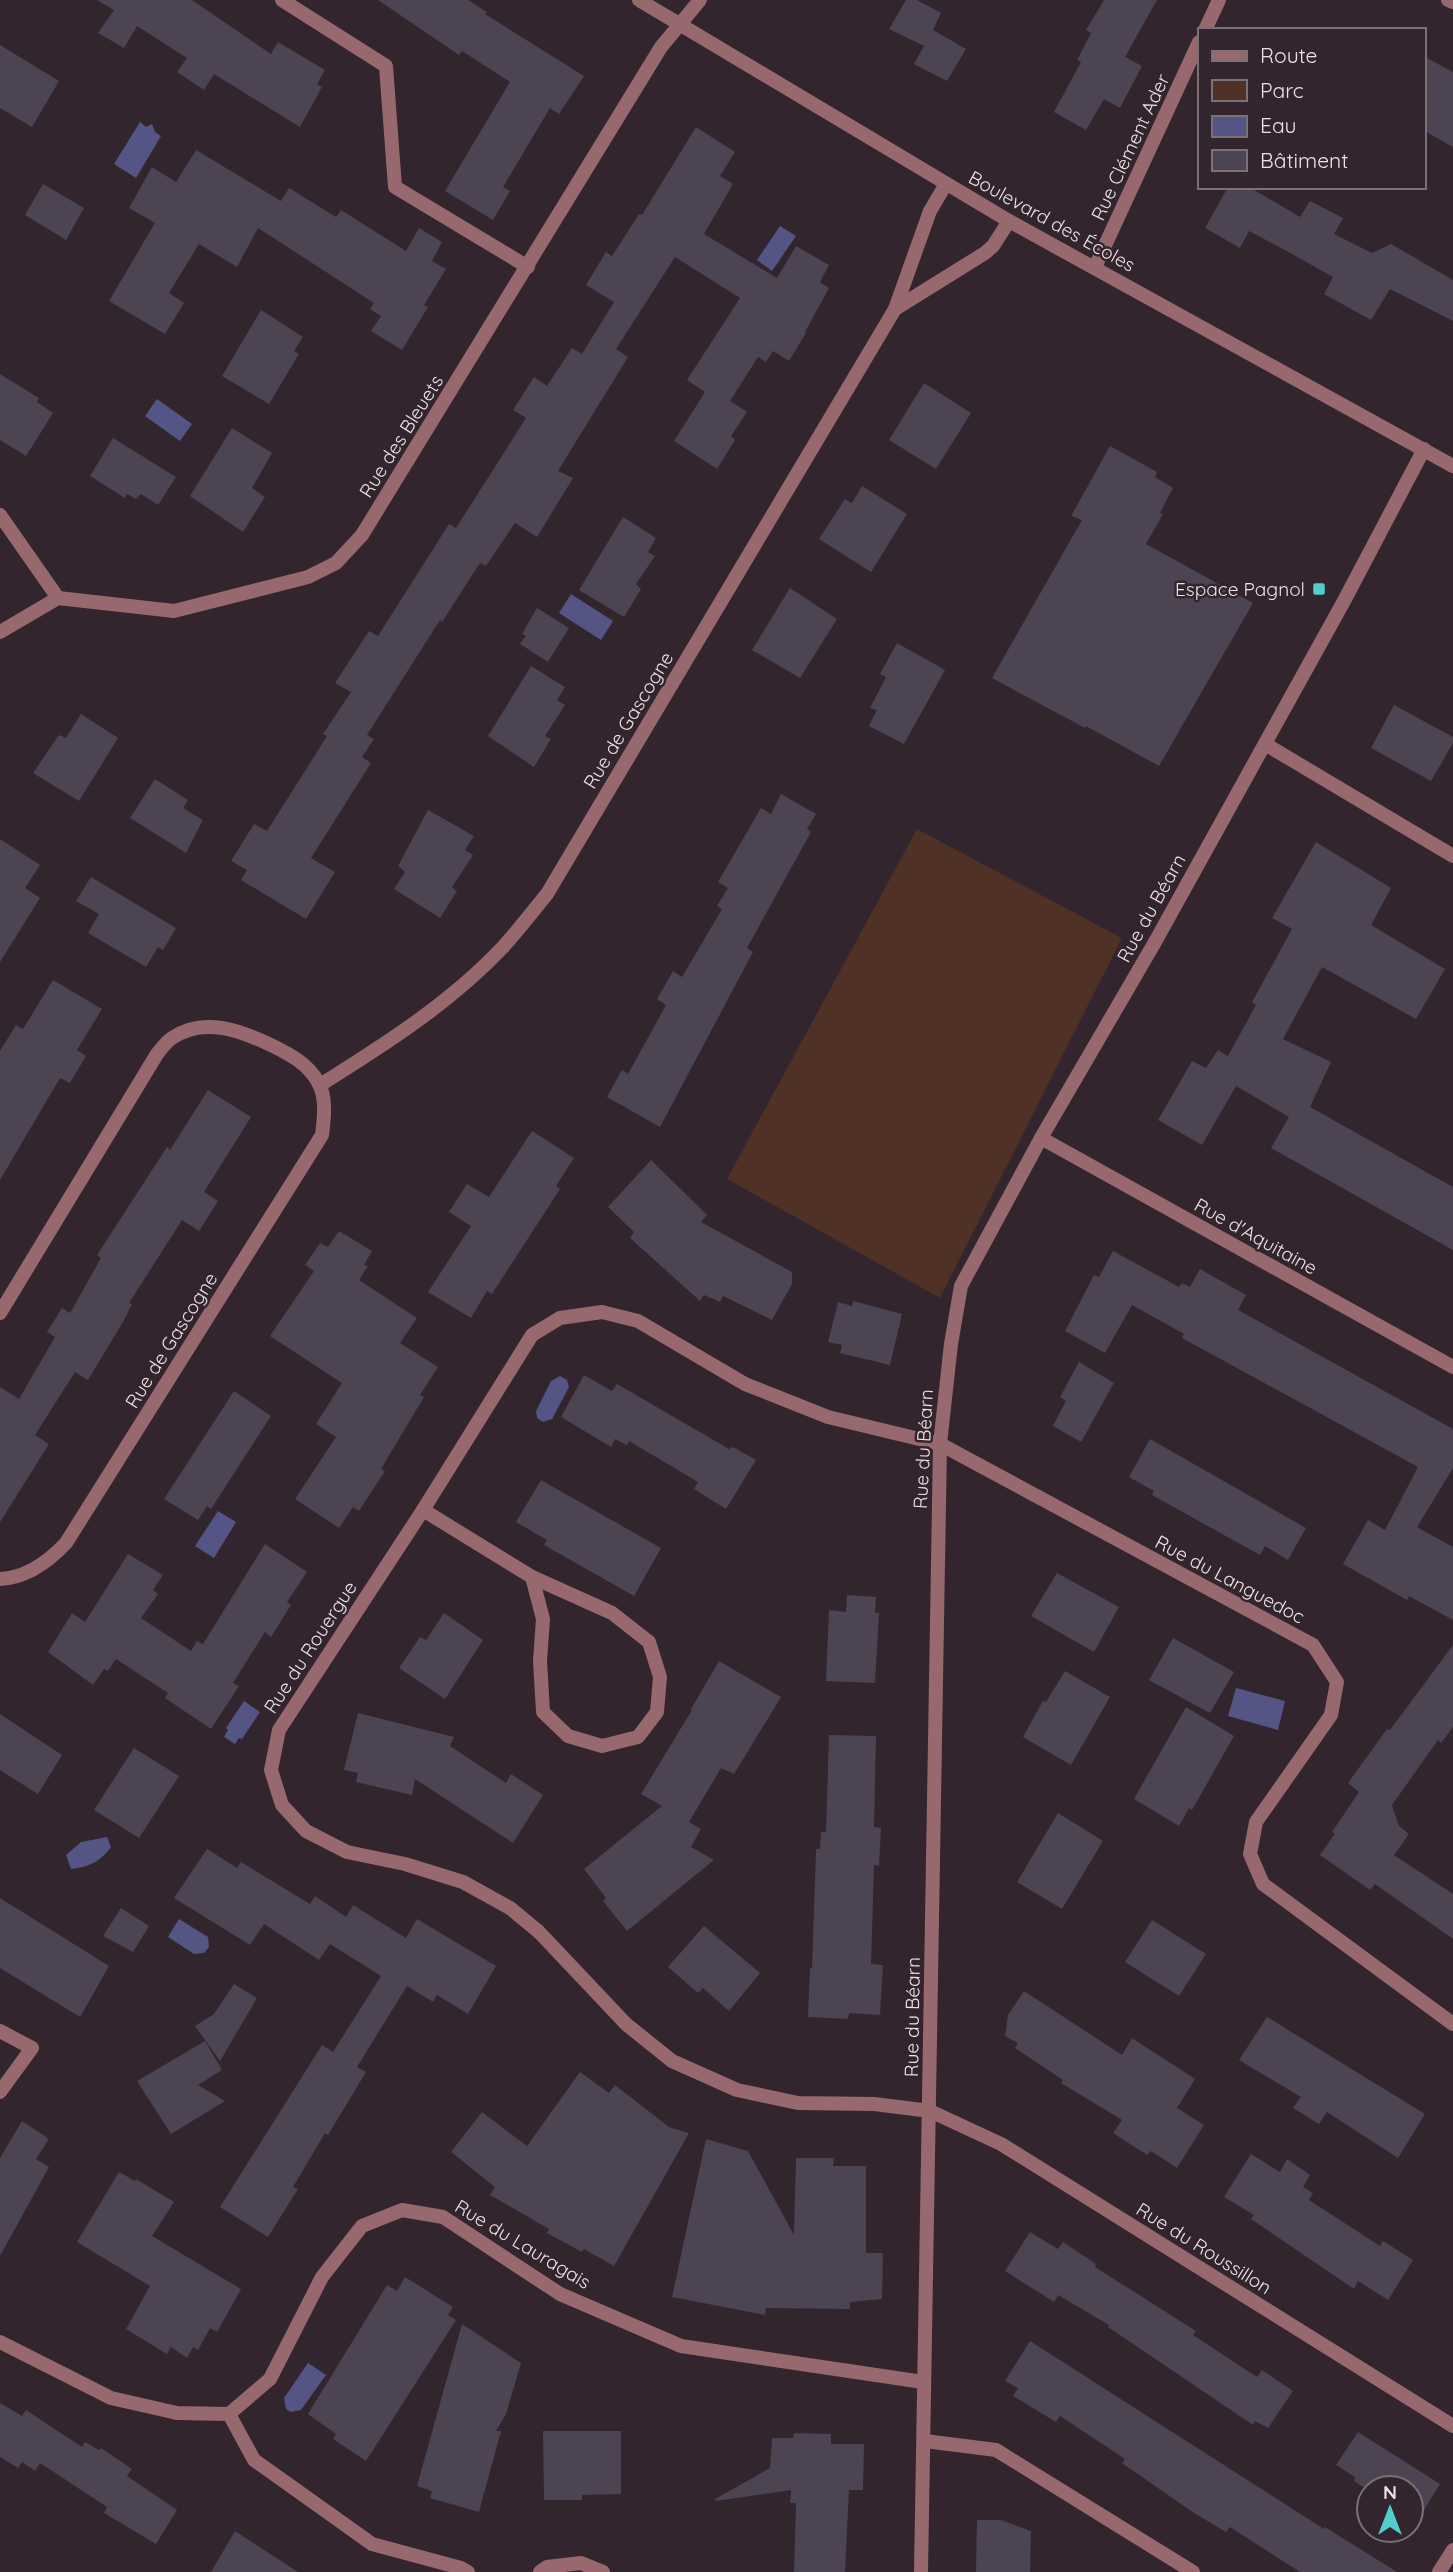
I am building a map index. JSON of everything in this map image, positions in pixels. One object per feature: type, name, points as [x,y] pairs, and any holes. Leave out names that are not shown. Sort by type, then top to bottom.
[{"type":"street","points":[[282,0],[386,66],[395,187],[528,267]]},
{"type":"street","name":"Boulevard des Écoles","points":[[639,0],[1009,221],[1453,466]]},
{"type":"street","name":"Rue des Bleuets","points":[[58,598],[174,611],[307,577],[336,563],[362,535],[656,55],[700,0]]},
{"type":"street","points":[[1206,28],[1219,0]]},
{"type":"street","points":[[1448,0],[1453,2]]},
{"type":"street","name":"Rue Clément Ader","points":[[1095,267],[1198,44]]},
{"type":"street","name":"Rue de Gascogne","points":[[0,1579],[8,1579],[50,1560],[66,1544],[322,1135],[324,1119],[320,1085],[382,1046],[452,994],[501,949],[547,894],[895,309],[930,211],[946,184]]},
{"type":"street","name":"Rue de Gascogne","points":[[895,309],[985,253],[993,246],[1009,221]]},
{"type":"street","name":"Rue du Béarn","points":[[922,2572],[940,1444],[951,1344],[961,1286],[1041,1138],[1155,942],[1265,744],[1424,449]]},
{"type":"street","points":[[0,515],[58,598],[0,632]]},
{"type":"street","points":[[1265,744],[1453,856]]},
{"type":"street","points":[[0,1312],[157,1054],[171,1038],[209,1027],[229,1028],[292,1055],[309,1068],[320,1085]]},
{"type":"street","name":"Rue d'Aquitaine","points":[[1041,1138],[1453,1367]]},
{"type":"street","name":"Rue du Rouergue","points":[[930,2110],[874,2104],[798,2103],[737,2090],[672,2061],[626,2024],[539,1932],[510,1908],[463,1882],[405,1864],[347,1852],[306,1831],[282,1805],[271,1770],[279,1730],[423,1510],[532,1335],[560,1318],[602,1312],[638,1321],[757,1389],[828,1417],[940,1444]]},
{"type":"street","name":"Rue du Languedoc","points":[[940,1444],[1313,1645],[1337,1682],[1331,1715],[1256,1822],[1250,1854],[1263,1884],[1453,2024]]},
{"type":"street","points":[[423,1510],[532,1577],[612,1614],[649,1642],[660,1677],[657,1712],[638,1737],[602,1746],[568,1736],[544,1712],[540,1661],[543,1619],[532,1577]]},
{"type":"street","points":[[0,2031],[32,2048],[0,2092]]},
{"type":"street","name":"Rue du Roussillon","points":[[930,2110],[1001,2144],[1453,2426]]},
{"type":"street","name":"Rue du Lauragais","points":[[229,2414],[270,2379],[322,2277],[362,2226],[402,2210],[443,2217],[560,2294],[681,2346],[923,2382]]},
{"type":"street","points":[[0,2342],[111,2398],[177,2413],[229,2414],[254,2460],[372,2544],[468,2572]]},
{"type":"street","points":[[925,2441],[996,2450],[1193,2572]]},
{"type":"street","points":[[1439,2572],[1453,2550]]},
{"type":"street","points":[[540,2572],[547,2567],[581,2563],[603,2572]]},
{"type":"green space","points":[[917,829],[1122,938],[940,1298],[727,1179]]},
{"type":"water","points":[[140,122],[146,127],[152,124],[155,132],[161,136],[136,178],[114,164]]},
{"type":"water","points":[[780,226],[796,236],[772,271],[757,260]]},
{"type":"water","points":[[157,399],[192,424],[180,441],[145,416]]},
{"type":"water","points":[[571,594],[613,621],[601,640],[559,613]]},
{"type":"water","points":[[560,1376],[567,1380],[569,1387],[552,1419],[543,1422],[537,1418],[536,1411],[551,1381]]},
{"type":"water","points":[[218,1511],[236,1522],[214,1558],[195,1546]]},
{"type":"water","points":[[1236,1688],[1285,1701],[1278,1730],[1228,1716]]},
{"type":"water","points":[[244,1701],[260,1712],[242,1739],[239,1738],[235,1744],[224,1737],[228,1730],[226,1728]]},
{"type":"water","points":[[107,1837],[111,1847],[103,1856],[89,1865],[71,1869],[66,1855],[81,1842]]},
{"type":"water","points":[[179,1919],[208,1937],[209,1947],[204,1953],[194,1954],[168,1937]]},
{"type":"water","points":[[308,2363],[326,2375],[301,2410],[291,2412],[286,2409],[284,2398]]},
{"type":"building","points":[[97,0],[192,0],[271,54],[278,42],[325,70],[317,84],[322,87],[300,127],[214,74],[204,90],[177,72],[187,58],[137,26],[124,48],[98,33],[114,10]]},
{"type":"building","points":[[378,0],[468,0],[487,12],[485,14],[584,76],[559,114],[550,108],[503,187],[510,191],[493,220],[445,191],[510,82],[462,51],[459,55]]},
{"type":"building","points":[[906,0],[917,0],[941,13],[933,30],[966,49],[947,81],[914,64],[924,46],[889,29]]},
{"type":"building","points":[[1104,0],[1157,0],[1125,57],[1142,66],[1120,108],[1104,99],[1086,130],[1054,112],[1081,62],[1077,60],[1091,33],[1086,30]]},
{"type":"building","points":[[0,45],[59,81],[32,127],[0,108]]},
{"type":"building","points":[[1425,57],[1453,72],[1453,147],[1425,131]]},
{"type":"building","points":[[696,127],[735,152],[720,176],[733,184],[704,234],[777,278],[796,246],[829,265],[820,282],[829,288],[789,361],[773,351],[766,362],[758,357],[730,401],[747,412],[731,436],[735,440],[717,469],[674,441],[705,392],[687,380],[740,298],[675,257],[616,349],[628,357],[558,471],[573,478],[537,537],[515,523],[486,566],[480,563],[442,622],[440,620],[367,735],[374,739],[362,757],[371,763],[311,858],[335,872],[306,919],[241,880],[247,870],[231,861],[254,824],[267,831],[327,736],[323,734],[351,692],[335,683],[369,631],[378,636],[449,524],[456,528],[526,418],[513,410],[534,377],[547,386],[572,348],[582,354],[614,302],[586,285],[606,252],[612,256],[639,214],[642,215]]},
{"type":"building","points":[[196,150],[281,201],[289,188],[336,217],[341,210],[406,251],[419,228],[442,242],[432,261],[446,269],[424,305],[428,307],[402,350],[371,331],[381,316],[370,309],[374,303],[258,228],[237,267],[199,244],[169,293],[184,303],[165,334],[109,301],[155,223],[129,208],[152,167],[176,182]]},
{"type":"building","points":[[43,184],[84,208],[66,240],[25,215]]},
{"type":"building","points":[[1227,189],[1252,189],[1300,217],[1310,201],[1343,218],[1334,234],[1372,253],[1391,244],[1453,280],[1453,321],[1390,289],[1371,320],[1324,294],[1333,277],[1283,249],[1249,231],[1240,248],[1205,228]]},
{"type":"building","points":[[261,310],[303,337],[294,351],[299,354],[269,404],[222,376]]},
{"type":"building","points":[[0,374],[39,398],[37,402],[53,413],[26,456],[0,440]]},
{"type":"building","points":[[924,383],[971,413],[936,469],[889,440]]},
{"type":"building","points":[[232,428],[272,453],[252,488],[265,497],[243,532],[190,496]]},
{"type":"building","points":[[113,438],[176,477],[158,505],[141,494],[136,499],[127,494],[125,498],[90,476]]},
{"type":"building","points":[[1110,446],[1157,472],[1155,477],[1173,488],[1160,513],[1163,514],[1146,544],[1253,603],[1159,766],[992,678],[1082,520],[1071,516]]},
{"type":"building","points":[[862,486],[907,514],[871,572],[819,539],[845,499],[852,503]]},
{"type":"building","points":[[623,517],[656,538],[648,552],[655,556],[636,584],[641,589],[624,617],[579,590]]},
{"type":"building","points":[[790,588],[837,619],[800,678],[752,650]]},
{"type":"building","points":[[537,608],[569,628],[548,662],[520,644],[526,636],[522,634]]},
{"type":"building","points":[[897,643],[945,670],[904,744],[869,726],[877,710],[870,708],[886,677],[880,674]]},
{"type":"building","points":[[531,666],[565,687],[557,700],[565,705],[545,736],[551,739],[534,767],[488,736]]},
{"type":"building","points":[[1394,705],[1453,737],[1453,743],[1431,781],[1371,748]]},
{"type":"building","points":[[81,714],[118,738],[79,801],[33,773],[59,735],[66,738]]},
{"type":"building","points":[[155,779],[188,800],[183,808],[203,820],[186,853],[130,818]]},
{"type":"building","points":[[781,794],[816,814],[807,829],[811,832],[747,948],[753,952],[660,1127],[607,1097],[622,1070],[628,1074],[666,1005],[657,999],[673,971],[682,977],[722,909],[717,906],[728,888],[718,882],[761,808],[771,814]]},
{"type":"building","points":[[428,810],[474,836],[465,850],[473,855],[452,887],[457,891],[440,918],[394,889],[405,872],[398,866]]},
{"type":"building","points":[[0,839],[40,865],[25,888],[40,898],[0,962]]},
{"type":"building","points":[[1316,842],[1391,888],[1371,925],[1445,969],[1416,1019],[1322,967],[1283,1039],[1331,1062],[1310,1107],[1453,1187],[1453,1250],[1271,1148],[1289,1117],[1236,1086],[1202,1145],[1158,1120],[1192,1061],[1206,1068],[1218,1050],[1228,1056],[1256,1005],[1252,1002],[1292,929],[1272,918]]},
{"type":"building","points":[[91,877],[176,928],[163,950],[158,947],[146,967],[88,933],[99,914],[76,901]]},
{"type":"building","points":[[53,980],[102,1009],[77,1050],[86,1056],[70,1083],[60,1078],[0,1180],[0,1051],[16,1025],[23,1029]]},
{"type":"building","points":[[208,1090],[251,1117],[204,1192],[218,1201],[199,1231],[182,1220],[129,1303],[132,1304],[123,1322],[88,1380],[75,1372],[35,1435],[49,1444],[0,1522],[0,1387],[19,1399],[55,1337],[47,1332],[62,1308],[70,1313],[101,1258],[97,1255],[167,1147],[170,1150]]},
{"type":"building","points":[[532,1131],[574,1158],[556,1186],[560,1189],[492,1294],[487,1291],[471,1318],[428,1292],[471,1226],[449,1212],[467,1184],[489,1197]]},
{"type":"building","points":[[651,1160],[707,1215],[701,1222],[792,1272],[792,1284],[772,1320],[723,1296],[720,1302],[704,1295],[700,1301],[630,1238],[634,1232],[608,1207]]},
{"type":"building","points":[[339,1231],[372,1251],[364,1265],[368,1266],[359,1280],[417,1318],[400,1343],[438,1367],[420,1395],[424,1397],[381,1469],[385,1471],[359,1511],[353,1507],[339,1528],[295,1499],[336,1437],[316,1424],[342,1383],[270,1336],[314,1271],[305,1265],[320,1243],[328,1247]]},
{"type":"building","points":[[1113,1251],[1179,1287],[1182,1283],[1190,1287],[1200,1269],[1246,1295],[1238,1310],[1453,1429],[1453,1468],[1417,1527],[1453,1547],[1453,1620],[1409,1596],[1407,1600],[1343,1564],[1368,1520],[1385,1530],[1418,1467],[1182,1338],[1184,1334],[1132,1305],[1105,1353],[1065,1331],[1094,1275],[1099,1277]]},
{"type":"building","points":[[853,1301],[902,1314],[890,1365],[840,1353],[842,1345],[828,1342],[838,1302],[852,1306]]},
{"type":"building","points":[[1079,1362],[1114,1383],[1081,1442],[1053,1426],[1066,1401],[1060,1397]]},
{"type":"building","points":[[584,1375],[612,1391],[617,1384],[729,1449],[733,1447],[756,1460],[726,1509],[694,1489],[698,1482],[629,1441],[627,1445],[615,1439],[611,1447],[561,1417]]},
{"type":"building","points":[[234,1391],[271,1416],[211,1509],[207,1506],[198,1520],[164,1499]]},
{"type":"building","points":[[1150,1439],[1306,1528],[1288,1560],[1265,1546],[1260,1555],[1152,1495],[1154,1491],[1129,1477]]},
{"type":"building","points":[[541,1480],[661,1548],[634,1596],[544,1545],[547,1540],[516,1522]]},
{"type":"building","points":[[265,1544],[307,1572],[287,1602],[291,1605],[271,1637],[265,1632],[233,1683],[239,1686],[211,1729],[165,1698],[168,1693],[116,1659],[108,1671],[104,1669],[93,1685],[48,1652],[72,1613],[85,1622],[128,1554],[163,1575],[153,1590],[158,1594],[141,1618],[191,1651],[197,1641],[203,1644]]},
{"type":"building","points":[[1057,1573],[1119,1607],[1094,1652],[1031,1616]]},
{"type":"building","points":[[847,1595],[876,1597],[875,1613],[879,1613],[875,1683],[826,1681],[829,1610],[846,1612]]},
{"type":"building","points":[[444,1613],[483,1640],[445,1699],[399,1668],[420,1637],[426,1640]]},
{"type":"building","points":[[1173,1638],[1234,1672],[1210,1713],[1149,1680]]},
{"type":"building","points":[[1453,1645],[1453,1727],[1441,1743],[1438,1740],[1392,1805],[1399,1826],[1409,1834],[1394,1855],[1453,1894],[1453,1939],[1375,1884],[1370,1890],[1320,1855],[1359,1792],[1348,1783]]},
{"type":"building","points":[[719,1661],[781,1697],[734,1774],[721,1768],[689,1822],[701,1829],[691,1847],[714,1860],[627,1931],[603,1901],[606,1898],[584,1869],[662,1806],[641,1794]]},
{"type":"building","points":[[1065,1671],[1110,1697],[1071,1765],[1023,1737],[1043,1701],[1046,1702]]},
{"type":"building","points":[[1186,1707],[1234,1736],[1192,1810],[1189,1808],[1179,1826],[1134,1799]]},
{"type":"building","points":[[358,1713],[454,1737],[450,1746],[506,1783],[511,1774],[543,1795],[513,1843],[415,1779],[412,1795],[356,1782],[358,1773],[344,1770]]},
{"type":"building","points":[[0,1714],[62,1755],[38,1794],[0,1770]]},
{"type":"building","points":[[829,1735],[876,1736],[874,1827],[881,1828],[879,1866],[874,1865],[871,1964],[883,1965],[880,2015],[849,2013],[848,2019],[808,2017],[816,1849],[820,1849],[821,1832],[826,1832]]},
{"type":"building","points":[[134,1748],[179,1776],[139,1838],[94,1810]]},
{"type":"building","points":[[1058,1813],[1103,1841],[1062,1909],[1017,1882]]},
{"type":"building","points":[[207,1849],[237,1868],[241,1862],[310,1904],[315,1896],[346,1917],[353,1905],[406,1938],[417,1919],[496,1966],[468,2014],[437,1995],[433,2002],[407,1986],[357,2067],[366,2072],[328,2135],[325,2133],[293,2187],[298,2189],[268,2237],[220,2207],[322,2045],[333,2052],[381,1976],[330,1944],[319,1960],[264,1924],[250,1945],[174,1898]]},
{"type":"building","points":[[0,1898],[109,1966],[80,2017],[0,1968]]},
{"type":"building","points":[[121,1908],[149,1926],[133,1952],[103,1936]]},
{"type":"building","points":[[1152,1920],[1206,1954],[1179,1996],[1125,1962]]},
{"type":"building","points":[[704,1926],[760,1973],[729,2011],[703,1988],[698,1993],[668,1967]]},
{"type":"building","points":[[234,1984],[257,1998],[220,2061],[195,2026],[214,2014]]},
{"type":"building","points":[[1024,1991],[1122,2055],[1132,2038],[1195,2079],[1177,2108],[1204,2125],[1177,2168],[1151,2151],[1147,2155],[1113,2133],[1122,2120],[1061,2083],[1063,2080],[1015,2048],[1018,2043],[1005,2036],[1008,2015]]},
{"type":"building","points":[[1267,2017],[1425,2114],[1398,2158],[1327,2112],[1319,2124],[1293,2108],[1301,2097],[1239,2060]]},
{"type":"building","points":[[205,2041],[222,2070],[198,2085],[225,2101],[171,2134],[137,2081]]},
{"type":"building","points":[[580,2072],[609,2093],[615,2085],[669,2127],[689,2133],[614,2266],[547,2233],[549,2229],[490,2195],[495,2187],[451,2152],[482,2112],[527,2146]]},
{"type":"building","points":[[22,2121],[49,2139],[36,2159],[49,2167],[0,2256],[0,2158]]},
{"type":"building","points":[[706,2139],[748,2151],[794,2235],[796,2158],[834,2158],[833,2166],[866,2166],[866,2253],[883,2253],[882,2299],[850,2302],[850,2309],[766,2308],[765,2315],[672,2297]]},
{"type":"building","points":[[1251,2154],[1280,2172],[1287,2159],[1310,2175],[1303,2187],[1313,2193],[1309,2200],[1380,2246],[1383,2241],[1413,2260],[1388,2300],[1358,2281],[1354,2289],[1251,2219],[1254,2215],[1224,2197]]},
{"type":"building","points":[[119,2172],[174,2202],[152,2236],[241,2289],[217,2332],[210,2328],[198,2350],[193,2347],[187,2358],[171,2347],[167,2354],[126,2329],[150,2286],[77,2242]]},
{"type":"building","points":[[1030,2232],[1058,2249],[1063,2242],[1096,2264],[1095,2267],[1196,2331],[1193,2335],[1257,2377],[1262,2370],[1293,2391],[1268,2428],[1255,2421],[1253,2425],[1108,2327],[1109,2325],[1058,2295],[1054,2302],[1005,2271]]},
{"type":"building","points":[[405,2277],[453,2307],[448,2315],[456,2320],[366,2461],[333,2439],[336,2434],[308,2414],[387,2285],[397,2291]]},
{"type":"building","points":[[462,2324],[521,2363],[506,2414],[496,2431],[501,2431],[479,2512],[430,2498],[432,2491],[417,2486]]},
{"type":"building","points":[[1030,2341],[1324,2529],[1325,2527],[1397,2572],[1300,2572],[1230,2527],[1226,2532],[1194,2513],[1122,2463],[1125,2459],[1060,2416],[1056,2422],[1013,2396],[1018,2388],[1005,2381]]},
{"type":"building","points":[[0,2403],[22,2416],[26,2410],[82,2447],[85,2442],[99,2450],[101,2448],[132,2469],[127,2476],[177,2510],[156,2544],[104,2513],[107,2507],[40,2463],[35,2471],[22,2462],[18,2468],[0,2457]]},
{"type":"building","points":[[543,2431],[621,2431],[621,2494],[582,2495],[582,2500],[544,2500]]},
{"type":"building","points":[[1358,2432],[1424,2474],[1355,2474],[1355,2477],[1336,2465]]},
{"type":"building","points":[[794,2433],[831,2434],[831,2444],[864,2444],[863,2490],[849,2490],[845,2572],[794,2572],[796,2503],[790,2503],[791,2490],[715,2501],[770,2468],[772,2438],[793,2438]]},
{"type":"building","points":[[1425,2474],[1440,2484],[1425,2508]]},
{"type":"building","points":[[977,2520],[1001,2520],[1031,2531],[1030,2572],[976,2572]]},
{"type":"building","points":[[235,2531],[298,2572],[211,2572]]},
{"type":"place","name":"Espace Pagnol","points":[[1319,589]]}]
